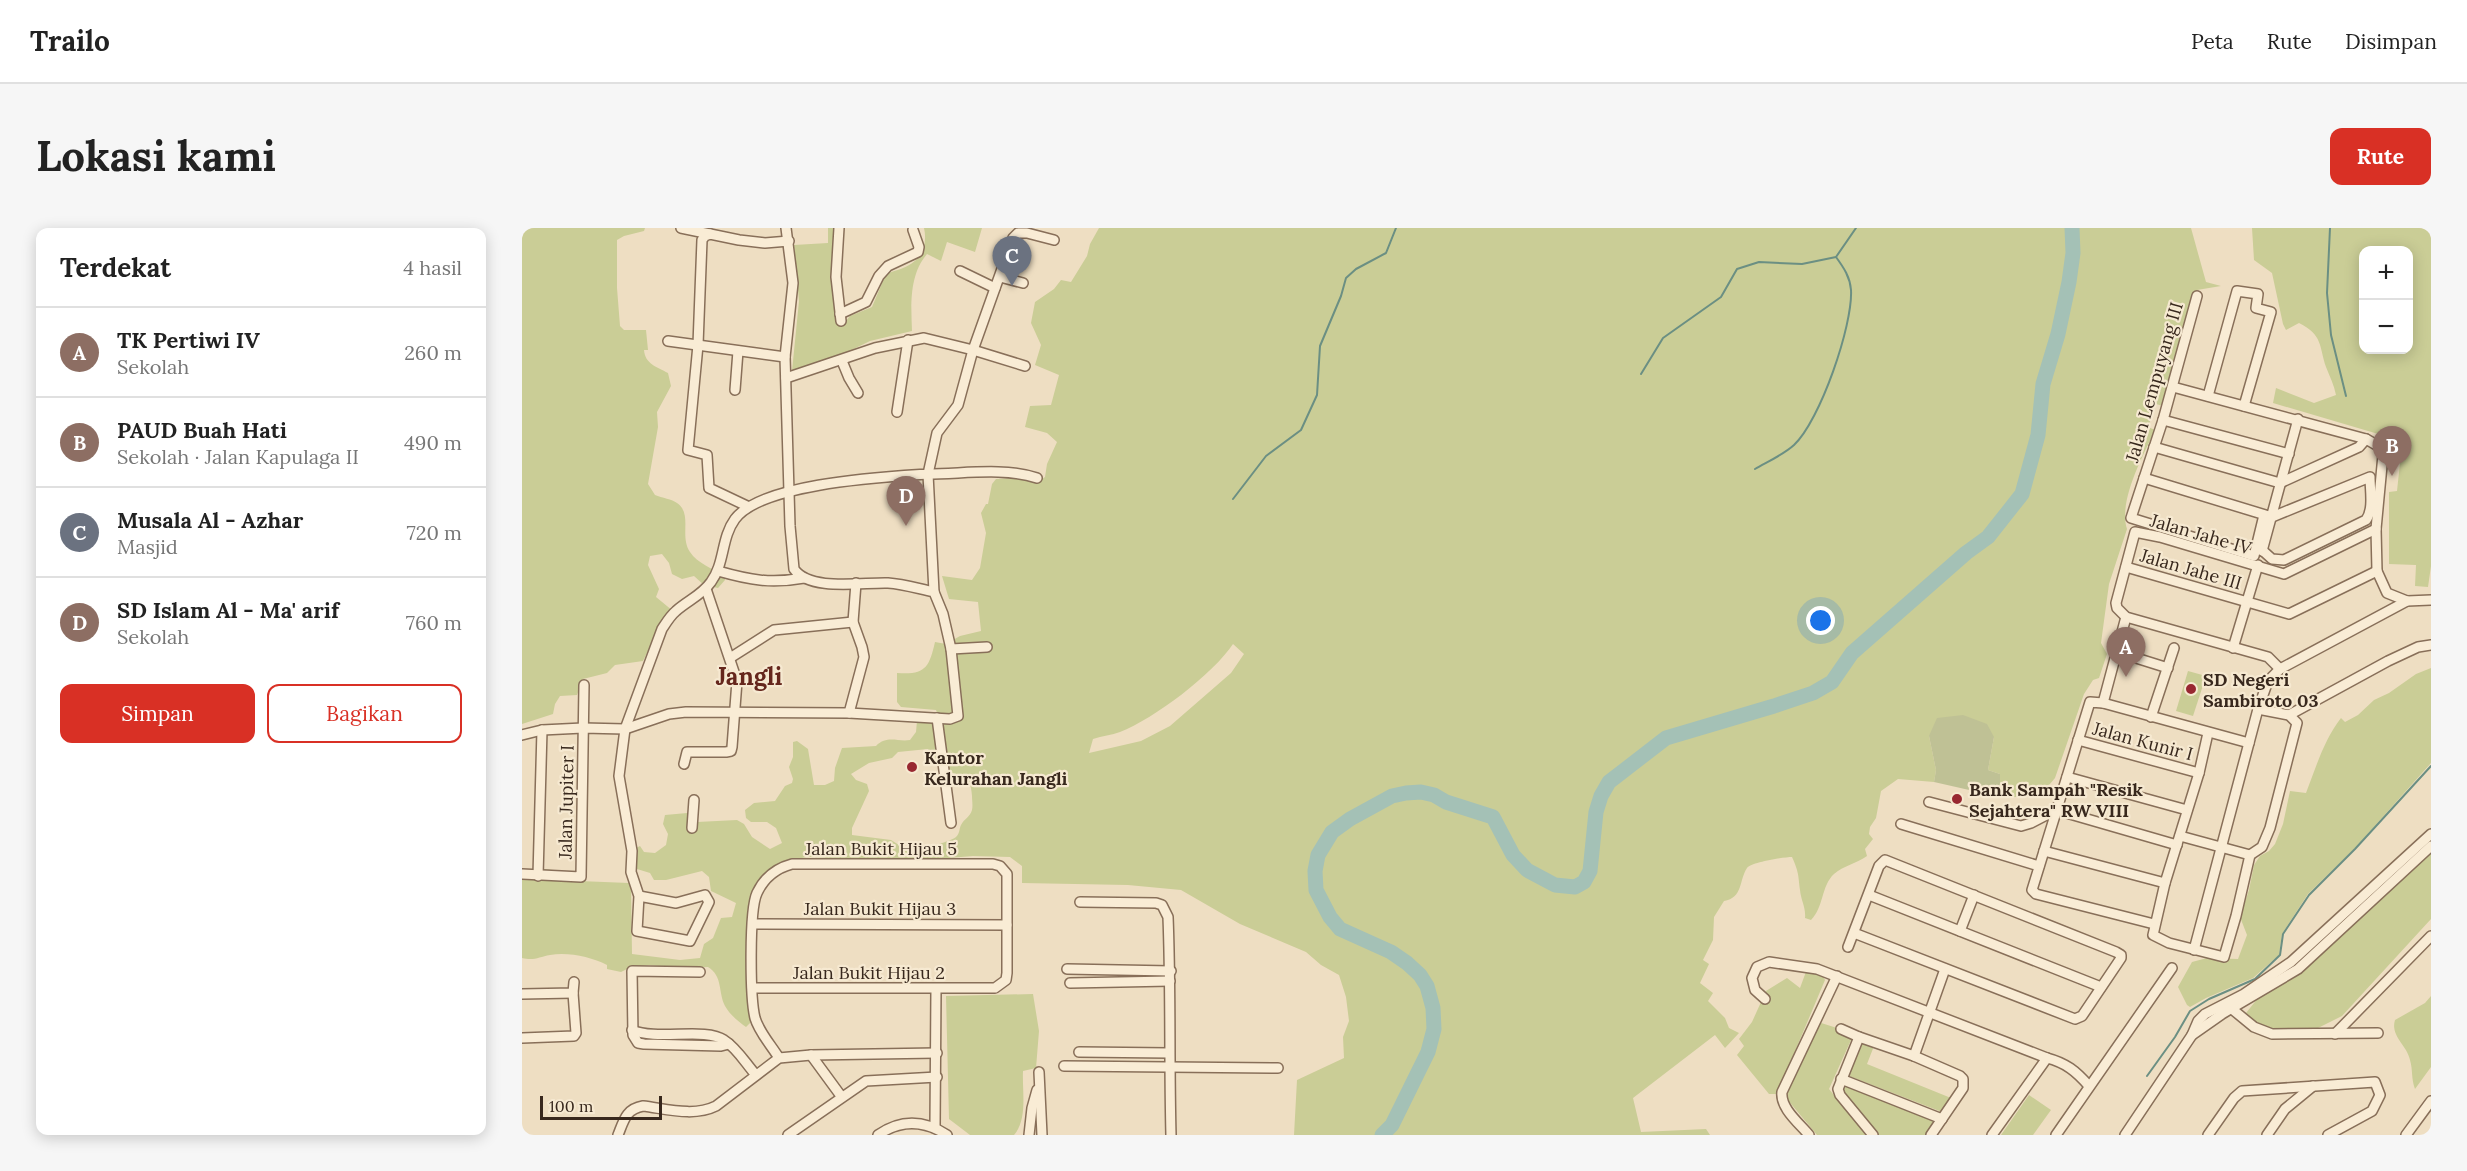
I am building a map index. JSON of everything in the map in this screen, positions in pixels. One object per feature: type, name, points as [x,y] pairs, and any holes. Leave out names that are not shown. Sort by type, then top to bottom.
[{"type":"street","points":[[681,228],[739,240],[765,243],[789,241]]},
{"type":"street","points":[[786,228],[793,283],[785,357],[792,561],[794,569],[804,578]]},
{"type":"street","points":[[839,228],[836,277],[841,317],[866,302],[883,270],[918,252],[919,247],[913,230]]},
{"type":"street","points":[[522,735],[542,730],[625,729],[669,714],[849,713],[955,718],[959,714],[951,649],[943,614],[934,592],[928,474],[937,433],[958,405],[974,350],[1013,238],[1018,233],[1027,233],[1054,240]]},
{"type":"street","points":[[710,234],[702,240],[698,345],[688,450],[707,455],[709,488],[747,506]]},
{"type":"street","points":[[960,271],[995,288]]},
{"type":"street","points":[[1000,277],[1023,283]]},
{"type":"street","points":[[2208,396],[2237,291],[2258,294],[2256,308],[2271,312],[2244,406]]},
{"type":"street","name":"Jalan Lempuyang III","points":[[2197,296],[2173,387],[2131,515],[2133,519],[2254,556],[2268,516]]},
{"type":"street","points":[[786,378],[908,339],[933,339],[1025,366]]},
{"type":"street","points":[[897,412],[908,339]]},
{"type":"street","points":[[668,341],[785,357]]},
{"type":"street","points":[[735,390],[738,351]]},
{"type":"street","points":[[842,361],[858,393]]},
{"type":"street","points":[[2173,387],[2298,419],[2366,439],[2380,447],[2383,455],[2376,530],[2377,570],[2387,592],[2407,601]]},
{"type":"street","points":[[2233,648],[2262,550],[2268,516],[2298,419]]},
{"type":"street","points":[[2163,420],[2289,454]]},
{"type":"street","points":[[2154,447],[2280,483],[2359,447],[2366,439]]},
{"type":"street","points":[[639,896],[676,903],[705,895],[709,902],[693,939],[688,941],[637,931],[639,896],[631,872],[631,842],[619,785],[625,729],[662,629],[675,611],[706,589],[718,571],[730,527],[747,506],[824,483],[928,474],[1000,472],[1019,473],[1037,478]]},
{"type":"street","points":[[2144,478],[2268,516],[2370,477],[2371,499],[2369,516],[2366,520],[2284,560],[2272,559],[2262,550]]},
{"type":"street","points":[[2257,568],[2284,574],[2376,530]]},
{"type":"street","name":"Jalan Jahe IV","points":[[2126,567],[2135,532],[2160,537],[2257,568]]},
{"type":"street","points":[[2126,567],[2116,603],[2117,609],[2127,616],[2268,657],[2280,669]]},
{"type":"street","name":"Jalan Jahe III","points":[[2126,567],[2289,614],[2377,570]]},
{"type":"street","points":[[718,571],[769,583],[804,578],[824,584],[891,584],[934,592]]},
{"type":"street","points":[[849,713],[864,657],[854,622],[856,583]]},
{"type":"street","points":[[684,764],[685,754],[689,751],[731,751],[737,685],[706,589]]},
{"type":"street","points":[[2194,950],[2258,709],[2268,681],[2280,669],[2407,601],[2431,600]]},
{"type":"street","points":[[2103,703],[2127,616]]},
{"type":"street","points":[[730,658],[774,630],[854,622]]},
{"type":"street","points":[[2289,715],[2399,656],[2418,647],[2431,645]]},
{"type":"street","points":[[951,649],[987,647]]},
{"type":"street","points":[[2151,717],[2174,648]]},
{"type":"street","points":[[2117,652],[2168,668]]},
{"type":"street","name":"Jalan Jupiter I","points":[[538,876],[581,878],[584,685]]},
{"type":"street","points":[[2154,924],[2035,893],[2032,888],[2089,705],[2092,700],[2249,743]]},
{"type":"street","points":[[2208,733],[2199,773],[2165,883],[2153,935],[2169,943],[2224,957],[2250,855],[2262,847],[2270,828],[2297,725],[2289,715],[2258,709]]},
{"type":"street","points":[[937,718],[951,823]]},
{"type":"street","points":[[522,874],[538,876],[542,730]]},
{"type":"street","name":"Jalan Kunir I","points":[[2078,740],[2199,773]]},
{"type":"street","points":[[2067,777],[2187,810]]},
{"type":"street","points":[[692,828],[694,800]]},
{"type":"street","points":[[1929,802],[2021,826],[2056,810],[2178,841],[2221,847],[2250,855]]},
{"type":"street","points":[[1900,825],[2039,866]]},
{"type":"street","points":[[2192,1035],[2232,1009],[2291,962],[2431,834]]},
{"type":"street","points":[[2125,1135],[2192,1035],[2198,1021],[2205,1014],[2245,997],[2298,969],[2431,846]]},
{"type":"street","points":[[2044,851],[2165,883]]},
{"type":"street","points":[[1848,947],[1879,866],[1885,860],[2120,953],[2121,958],[2082,1016],[2076,1019],[1854,933]]},
{"type":"street","name":"Jalan Bukit Hijau 5","points":[[779,1058],[758,1025],[755,1016],[752,988],[753,924],[756,894],[773,873],[782,867],[792,864],[993,864],[1005,869],[1008,880],[1007,925]]},
{"type":"street","points":[[1869,895],[2101,987]]},
{"type":"street","points":[[1960,931],[1974,895]]},
{"type":"street","points":[[1080,902],[1156,903],[1162,905],[1168,917],[1171,1135]]},
{"type":"street","name":"Jalan Bukit Hijau 3","points":[[753,924],[1007,925]]},
{"type":"street","name":"Jalan Bukit Hijau 2","points":[[752,988],[995,988],[1006,980],[1007,925]]},
{"type":"street","points":[[2335,1034],[2431,936]]},
{"type":"street","points":[[1765,999],[1755,990],[1752,978],[1757,967],[1769,962],[1817,969],[2068,1065],[2089,1086]]},
{"type":"street","points":[[2056,1135],[2172,968]]},
{"type":"street","points":[[1067,969],[1170,976]]},
{"type":"street","points":[[1914,1056],[1945,969]]},
{"type":"street","points":[[700,972],[632,971],[634,1039],[644,1044],[721,1046],[729,1044],[756,1075]]},
{"type":"street","points":[[1071,983],[1170,976]]},
{"type":"street","points":[[1809,1135],[1785,1105],[1782,1092],[1837,976]]},
{"type":"street","points":[[522,1038],[574,1036],[576,1033],[574,982]]},
{"type":"street","points":[[935,1127],[936,988]]},
{"type":"street","points":[[522,994],[573,993]]},
{"type":"street","points":[[2232,1009],[2254,1027],[2272,1034],[2378,1032]]},
{"type":"street","points":[[1841,1029],[1914,1056],[1963,1079],[1963,1088],[1931,1135]]},
{"type":"street","points":[[1858,1037],[1838,1089],[1840,1095],[1873,1135]]},
{"type":"street","points":[[1080,1052],[1169,1053]]},
{"type":"street","points":[[618,1135],[625,1117],[635,1108],[643,1106],[695,1112],[706,1111],[779,1058],[811,1055],[937,1053]]},
{"type":"street","points":[[811,1055],[841,1096]]},
{"type":"street","points":[[1992,1135],[2047,1058]]},
{"type":"street","points":[[1064,1066],[1278,1068]]},
{"type":"street","points":[[1039,1072],[1042,1135]]},
{"type":"street","points":[[788,1135],[866,1080],[937,1077]]},
{"type":"street","points":[[1841,1079],[1942,1119]]},
{"type":"street","points":[[2208,1135],[2234,1098],[2242,1091],[2374,1082],[2380,1095],[2372,1111],[2328,1135]]},
{"type":"street","points":[[1029,1135],[1032,1108],[1038,1086]]},
{"type":"street","points":[[2267,1135],[2285,1109],[2313,1086]]},
{"type":"street","points":[[2406,1135],[2431,1101]]},
{"type":"street","points":[[878,1135],[889,1128],[914,1122],[935,1127],[946,1135]]},
{"type":"green space","points":[[522,228],[645,228],[644,231],[617,240],[617,288],[620,326],[624,330],[646,330],[648,350],[644,350],[645,355],[652,364],[668,373],[671,386],[657,412],[658,427],[648,484],[655,495],[675,502],[682,508],[687,546],[690,552],[701,563],[725,576],[725,580],[718,588],[704,585],[694,576],[682,579],[672,574],[669,563],[662,554],[650,556],[648,565],[659,589],[656,597],[673,611],[653,640],[643,661],[615,665],[607,673],[583,679],[577,695],[560,696],[553,714],[522,724]]},
{"type":"green space","points":[[828,228],[835,228],[832,293],[838,324],[872,307],[885,276],[909,265],[919,257],[924,247],[924,228],[982,228],[975,252],[947,242],[941,261],[927,254],[921,262],[912,291],[912,331],[870,341],[831,360],[792,371],[799,301],[794,245],[828,243]]},
{"type":"green space","points":[[1099,228],[2191,228],[2206,282],[2221,286],[2197,290],[2163,406],[2156,404],[2148,427],[2155,430],[2138,465],[2129,492],[2125,518],[2127,529],[2109,584],[2101,643],[2107,654],[2099,678],[2093,680],[2084,694],[2055,778],[2044,791],[2031,797],[2000,797],[2000,774],[1988,770],[1994,737],[1929,736],[1936,770],[1934,782],[1898,779],[1881,791],[1876,818],[1870,827],[1869,834],[1873,839],[1865,849],[1867,856],[1834,874],[1811,920],[1805,918],[1798,874],[1792,857],[1761,862],[1747,868],[1738,892],[1724,901],[1714,917],[1713,940],[1703,960],[1709,964],[1700,983],[1713,993],[1708,1001],[1725,1018],[1729,1028],[1739,1033],[1725,1048],[1715,1035],[1633,1098],[1641,1132],[1706,1129],[1710,1135],[1294,1135],[1297,1080],[1344,1058],[1343,1037],[1349,1021],[1346,997],[1339,975],[1321,965],[1306,952],[1240,924],[1181,890],[1128,885],[1022,883],[1022,866],[1010,857],[973,856],[912,861],[810,857],[786,862],[770,870],[754,887],[751,899],[749,931],[752,1014],[751,1022],[746,1027],[727,1009],[716,975],[708,967],[678,968],[649,965],[631,967],[621,972],[607,969],[607,965],[580,956],[557,954],[533,959],[522,958],[522,877],[531,879],[545,869],[575,873],[579,881],[629,883],[631,886],[632,954],[680,960],[700,958],[704,944],[713,938],[721,918],[732,917],[736,903],[711,891],[709,877],[702,871],[666,880],[654,880],[650,873],[637,869],[636,848],[640,846],[644,852],[655,853],[666,845],[668,834],[663,824],[665,815],[687,813],[692,821],[697,822],[737,820],[744,824],[752,837],[770,849],[782,843],[776,828],[767,822],[751,822],[746,818],[745,810],[754,803],[775,801],[785,786],[792,783],[789,767],[793,757],[793,742],[797,741],[808,749],[814,785],[825,785],[834,781],[835,768],[842,748],[876,746],[888,740],[910,740],[916,732],[917,721],[941,723],[936,710],[901,707],[897,702],[897,673],[914,673],[924,668],[928,664],[935,642],[946,644],[960,636],[981,631],[978,602],[949,599],[942,576],[972,580],[980,568],[986,533],[981,513],[988,504],[992,484],[996,479],[1015,478],[1038,482],[1045,477],[1047,464],[1057,442],[1047,433],[1025,427],[1030,406],[1051,405],[1059,375],[1035,365],[1041,345],[1031,323],[1035,302],[1054,289],[1061,280],[1071,282],[1087,256],[1090,244]],"holes":[[[1233,644],[1244,654],[1231,673],[1170,726],[1141,741],[1089,753],[1093,739],[1134,726],[1182,694],[1212,669]],[[928,749],[941,770],[967,779],[971,789],[972,810],[961,825],[956,837],[932,846],[907,850],[891,840],[852,835],[852,828],[869,791],[867,784],[856,780],[851,774],[869,763],[892,758],[898,752]]]},
{"type":"green space","points":[[2252,228],[2431,228],[2431,566],[2428,587],[2415,586],[2416,565],[2389,564],[2389,492],[2397,491],[2400,463],[2391,463],[2385,436],[2273,403],[2276,388],[2314,403],[2336,395],[2316,337],[2307,327],[2299,323],[2286,330],[2272,273],[2254,260]]},
{"type":"green space","points":[[2431,668],[2431,763],[2355,848],[2308,894],[2282,934],[2279,955],[2253,978],[2190,1007],[2187,1005],[2178,987],[2192,962],[2207,958],[2238,959],[2247,935],[2240,917],[2254,865],[2260,856],[2275,844],[2283,824],[2290,791],[2306,793],[2335,726],[2341,718],[2345,722],[2358,715],[2374,700],[2389,693],[2416,674]]},
{"type":"green space","points":[[2188,671],[2206,676],[2193,716],[2176,711]]},
{"type":"green space","points":[[1963,715],[1987,724],[1994,737],[1988,770],[2000,774],[2000,797],[1934,782],[1936,770],[1929,736],[1937,718]]},
{"type":"green space","points":[[2431,852],[2431,919],[2342,1016],[2316,1029],[2261,1028],[2246,1013],[2258,998],[2300,974]]},
{"type":"green space","points":[[1807,969],[1823,976],[1825,980],[1777,1094],[1769,1094],[1737,1055],[1744,1046],[1739,1039],[1752,1022],[1766,991],[1787,978],[1800,988]]},
{"type":"green space","points":[[1033,994],[1039,1031],[1036,1068],[1023,1071],[1023,1113],[1018,1128],[1014,1135],[970,1135],[949,1119],[946,996]]},
{"type":"green space","points":[[2431,996],[2431,1067],[2415,1089],[2410,1060],[2395,1031],[2395,1020],[2425,1003]]},
{"type":"green space","points":[[1818,1022],[1837,1028],[1839,1034],[1850,1037],[1851,1040],[1829,1089],[1866,1135],[1817,1135],[1787,1099]]},
{"type":"green space","points":[[1861,1042],[1874,1046],[1867,1064],[1951,1098],[1942,1112],[1849,1076],[1847,1074]]},
{"type":"green space","points":[[1843,1084],[1933,1120],[1934,1123],[1925,1135],[1878,1135],[1842,1091]]},
{"type":"green space","points":[[2029,1095],[2051,1110],[2033,1135],[2001,1135]]},
{"type":"waterway","points":[[1233,499],[1266,456],[1301,430],[1317,395],[1320,346],[1346,278],[1356,269],[1386,253],[1396,228]]},
{"type":"waterway","points":[[1641,374],[1663,338],[1721,297],[1737,269],[1759,262],[1802,264],[1836,257],[1856,228]]},
{"type":"waterway","points":[[1382,1135],[1392,1125],[1428,1052],[1434,1029],[1433,1008],[1427,986],[1420,975],[1407,963],[1391,952],[1340,929],[1330,917],[1316,890],[1315,871],[1318,855],[1332,832],[1350,819],[1392,796],[1421,792],[1493,817],[1513,855],[1527,870],[1555,885],[1575,887],[1584,882],[1590,871],[1596,812],[1609,782],[1666,738],[1813,693],[1832,682],[1852,653],[1966,553],[1988,537],[2022,494],[2038,435],[2043,384],[2058,334],[2069,282],[2073,253],[2072,228]]},
{"type":"waterway","points":[[2330,228],[2327,293],[2331,335],[2346,396]]},
{"type":"waterway","points":[[1755,469],[1790,449],[1804,433],[1833,372],[1847,326],[1851,290],[1846,273],[1836,257]]},
{"type":"waterway","points":[[2147,1076],[2175,1037],[2190,1011],[2209,999],[2255,979],[2280,955],[2283,934],[2309,895],[2355,849],[2431,766]]},
{"type":"place","name":"Musala Al - Azhar","points":[[1012,286]]},
{"type":"place","name":"PAUD Buah Hati","points":[[2392,476]]},
{"type":"place","name":"SD Islam Al - Ma' arif","points":[[906,526]]},
{"type":"place","name":"TK Pertiwi IV","points":[[2126,677]]},
{"type":"place","name":"SD Negeri Sambiroto 03","points":[[2191,689]]},
{"type":"place","name":"Kantor Kelurahan Jangli","points":[[912,767]]},
{"type":"place","name":"Bank Sampah \"Resik Sejahtera\" RW VIII","points":[[1957,799]]},
{"type":"district","name":"Jangli","points":[[749,676]]}]
